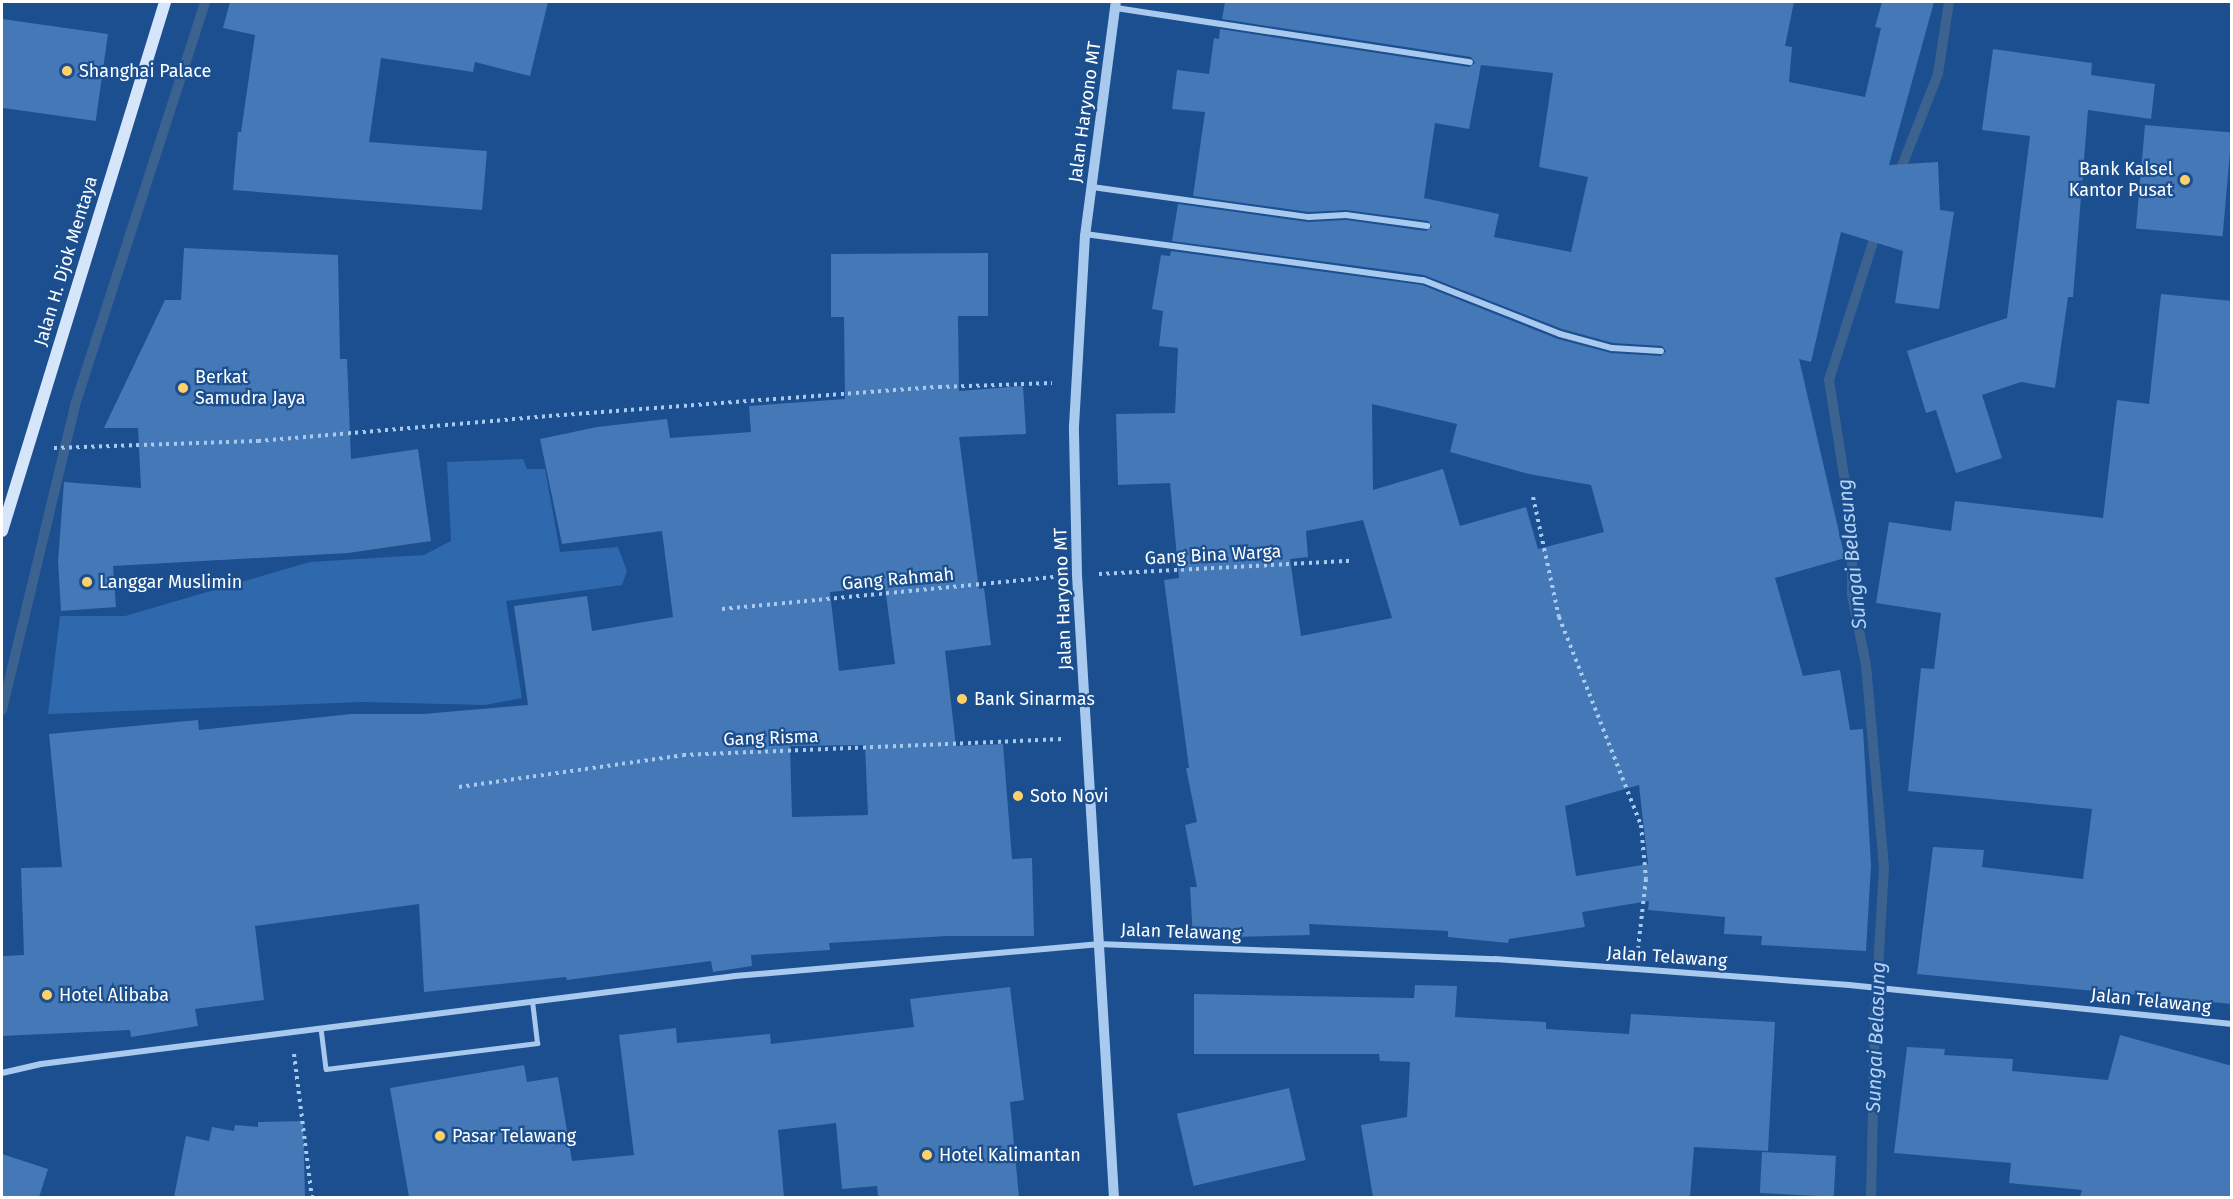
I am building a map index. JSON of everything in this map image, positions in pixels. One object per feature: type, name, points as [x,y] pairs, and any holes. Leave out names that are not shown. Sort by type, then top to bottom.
[{"type":"main road","name":"Jalan H. Djok Mentaya","points":[[2,531],[165,2]]},
{"type":"street","points":[[1116,5],[1470,62]]},
{"type":"street","name":"Jalan Haryono MT","points":[[1114,1197],[1077,575],[1076,383],[1085,234],[1116,5]]},
{"type":"street","points":[[1092,187],[1309,217],[1346,215],[1427,226]]},
{"type":"street","points":[[1085,234],[1423,280],[1560,333],[1612,348],[1661,351]]},
{"type":"street","name":"Jalan Telawang","points":[[2,1073],[41,1064],[735,976],[1098,944],[1495,960],[1636,969],[1849,985],[2232,1024]]},
{"type":"lane","points":[[321,1028],[326,1069],[537,1043],[532,1001]]},
{"type":"path","points":[[27,449],[258,441],[939,387],[1076,383]]},
{"type":"path","points":[[1533,496],[1559,617],[1641,825],[1646,879],[1636,969]]},
{"type":"path","name":"Gang Bina Warga","points":[[1077,575],[1351,561]]},
{"type":"path","name":"Gang Rahmah","points":[[722,609],[1077,575]]},
{"type":"path","name":"Gang Risma","points":[[459,787],[683,755],[1086,738]]},
{"type":"path","points":[[291,1032],[312,1197]]},
{"type":"shaded area","points":[[523,459],[527,469],[545,469],[560,552],[618,547],[627,571],[622,585],[506,601],[522,698],[485,705],[363,702],[48,714],[60,616],[125,616],[310,562],[424,555],[451,541],[447,462]]},
{"type":"building","points":[[230,2],[548,2],[530,76],[475,62],[473,72],[381,58],[369,142],[487,151],[482,210],[233,190],[238,132],[241,132],[255,35],[223,28]]},
{"type":"building","points":[[1225,2],[1794,2],[1785,46],[1792,47],[1789,82],[1865,97],[1881,28],[1875,27],[1882,2],[1934,2],[1889,165],[1938,162],[1940,210],[1954,212],[1939,309],[1895,303],[1903,251],[1841,232],[1811,362],[1799,359],[1845,558],[1775,578],[1803,676],[1840,670],[1850,730],[1863,729],[1871,865],[1866,951],[1761,945],[1762,936],[1724,934],[1725,917],[1648,910],[1649,901],[1582,912],[1585,927],[1509,939],[1508,943],[1448,937],[1448,931],[1309,924],[1310,935],[1193,938],[1190,887],[1197,887],[1185,825],[1197,822],[1186,768],[1189,768],[1164,580],[1179,578],[1170,483],[1118,485],[1116,414],[1175,413],[1178,348],[1159,346],[1163,311],[1152,309],[1161,255],[1170,256],[1171,251],[1422,285],[1558,339],[1611,353],[1661,356],[1666,351],[1662,346],[1613,343],[1562,329],[1424,275],[1172,241],[1178,204],[1308,222],[1346,220],[1426,231],[1432,227],[1428,221],[1346,210],[1309,212],[1193,196],[1205,112],[1172,109],[1177,70],[1209,74],[1214,38],[1219,39],[1220,29],[1469,67],[1475,63],[1471,57],[1222,19]],"holes":[[[1481,65],[1553,73],[1539,167],[1588,177],[1571,252],[1494,237],[1499,214],[1424,198],[1435,123],[1469,129]],[[1372,404],[1457,424],[1450,452],[1529,474],[1591,485],[1604,532],[1538,549],[1526,507],[1460,526],[1443,469],[1373,490]],[[1363,520],[1392,618],[1301,636],[1290,559],[1308,557],[1306,531]],[[1639,785],[1648,864],[1576,876],[1565,806]]]},
{"type":"building","points":[[2,19],[108,34],[96,121],[2,108]]},
{"type":"building","points":[[1993,49],[2092,63],[2091,75],[2155,84],[2151,119],[2088,110],[2073,297],[2068,297],[2055,388],[2021,382],[1982,395],[2002,458],[1956,473],[1936,410],[1926,413],[1907,351],[2007,318],[2030,136],[1982,130]]},
{"type":"building","name":"Bank Kalsel Kantor Pusat","points":[[2145,125],[2232,133],[2223,236],[2136,229]]},
{"type":"building","points":[[184,248],[338,255],[340,359],[347,359],[351,459],[418,449],[431,541],[348,553],[113,566],[116,607],[61,611],[58,561],[64,482],[141,488],[138,428],[104,428],[165,300],[181,300]]},
{"type":"building","points":[[988,253],[988,316],[958,316],[959,391],[1023,386],[1026,434],[959,437],[979,589],[984,588],[991,645],[945,651],[956,746],[1003,744],[1012,859],[1032,858],[1034,936],[947,936],[829,943],[830,950],[751,955],[752,966],[713,972],[711,961],[567,980],[566,977],[424,992],[419,904],[255,926],[264,1000],[195,1009],[198,1026],[131,1037],[130,1030],[2,1036],[2,956],[24,955],[21,868],[62,867],[49,734],[198,720],[199,730],[351,714],[423,714],[528,705],[514,606],[587,596],[592,631],[673,617],[662,531],[562,544],[540,439],[597,427],[667,419],[670,438],[751,432],[749,406],[845,399],[844,317],[831,317],[831,254]],"holes":[[[885,587],[895,664],[839,671],[830,592]],[[865,745],[868,815],[792,817],[790,746]]]},
{"type":"building","points":[[2161,294],[2232,301],[2232,1004],[1917,974],[1933,847],[1984,850],[1982,867],[2083,879],[2092,809],[1908,791],[1921,668],[1934,669],[1941,613],[1876,603],[1889,522],[1951,531],[1955,501],[2103,518],[2117,400],[2149,404]]},
{"type":"building","points":[[1415,985],[1457,986],[1455,1017],[1546,1022],[1546,1029],[1629,1034],[1631,1014],[1775,1022],[1768,1151],[1694,1147],[1690,1197],[1373,1197],[1361,1125],[1407,1117],[1410,1062],[1380,1061],[1379,1054],[1194,1054],[1194,994],[1414,998]]},
{"type":"building","points":[[1010,987],[1024,1100],[1010,1102],[1019,1197],[878,1197],[877,1186],[842,1189],[836,1123],[778,1130],[784,1197],[409,1197],[390,1088],[524,1065],[527,1082],[558,1077],[572,1161],[634,1155],[619,1035],[676,1028],[677,1043],[770,1034],[771,1044],[914,1027],[910,999]]},
{"type":"building","points":[[2120,1035],[2232,1066],[2232,1197],[2080,1197],[2082,1190],[2009,1183],[2011,1163],[1894,1153],[1907,1047],[1945,1049],[1944,1055],[2013,1059],[2012,1071],[2108,1080]]},
{"type":"building","points":[[1289,1088],[1306,1160],[1194,1186],[1177,1114]]},
{"type":"building","points":[[303,1121],[305,1197],[174,1197],[186,1136],[209,1141],[212,1127],[234,1131],[235,1125],[258,1127],[258,1122]]},
{"type":"building","points":[[1762,1152],[1836,1156],[1834,1197],[1760,1193]]},
{"type":"building","points":[[2,1154],[48,1169],[39,1197],[2,1197]]},
{"type":"waterway","points":[[2,710],[75,405],[205,2]]},
{"type":"waterway","name":"Sungai Belasung","points":[[1898,176],[1938,74],[1949,2]]},
{"type":"waterway","name":"Sungai Belasung","points":[[1871,1198],[1875,1019],[1884,867],[1866,665],[1852,595],[1852,527],[1829,380],[1877,230]]},
{"type":"place","name":"Shanghai Palace","points":[[67,71]]},
{"type":"place","name":"Bank Kalsel Kantor Pusat","points":[[2185,180]]},
{"type":"place","name":"Berkat Samudra Jaya","points":[[183,388]]},
{"type":"place","name":"Langgar Muslimin","points":[[87,582]]},
{"type":"place","name":"Bank Sinarmas","points":[[962,699]]},
{"type":"place","name":"Soto Novi","points":[[1018,796]]},
{"type":"place","name":"Hotel Alibaba","points":[[47,995]]},
{"type":"place","name":"Pasar Telawang","points":[[440,1136]]},
{"type":"place","name":"Hotel Kalimantan","points":[[927,1155]]}]
